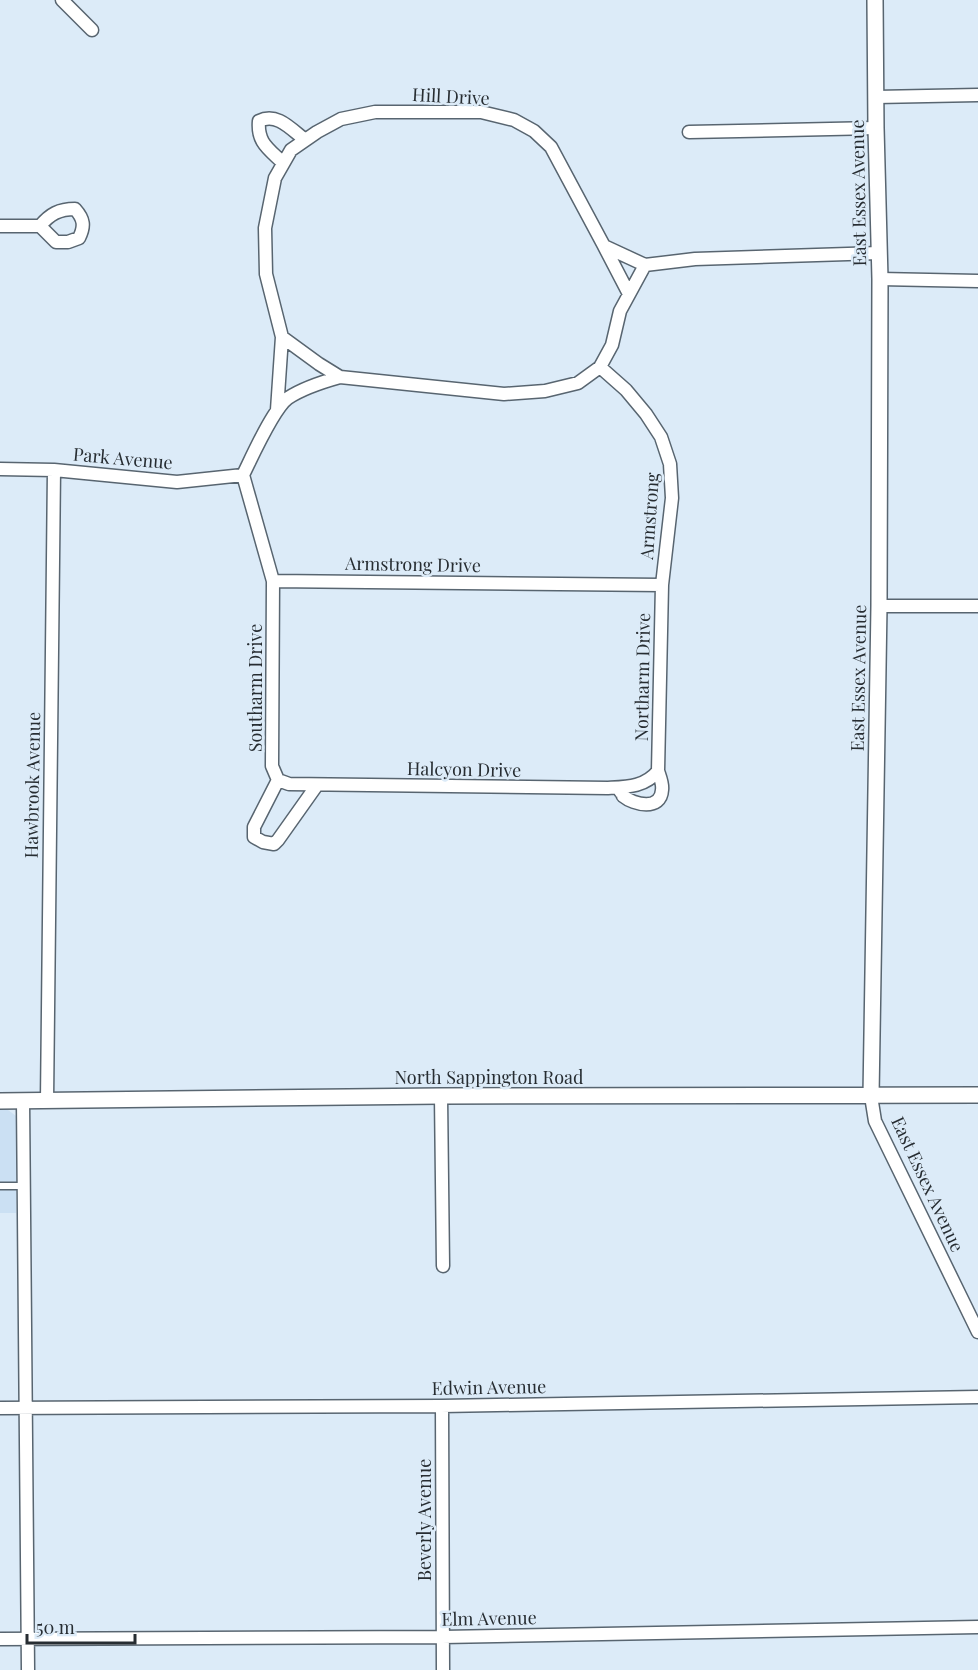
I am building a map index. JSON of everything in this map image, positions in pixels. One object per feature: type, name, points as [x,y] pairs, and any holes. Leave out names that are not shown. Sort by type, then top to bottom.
[{"type":"street","points":[[62,0],[92,30]]},
{"type":"street","name":"East Essex Avenue","points":[[875,0],[880,279],[879,606],[871,1096],[875,1121],[974,1318],[978,1332]]},
{"type":"street","points":[[876,97],[978,95]]},
{"type":"street","name":"Hill Drive","points":[[277,410],[282,337],[266,274],[265,228],[275,178],[291,150],[341,119],[375,112],[481,112],[514,120],[534,131],[551,147],[629,294]]},
{"type":"street","points":[[283,163],[264,144],[258,133],[259,121],[266,117],[278,119],[305,140]]},
{"type":"street","points":[[690,132],[876,128]]},
{"type":"street","points":[[0,226],[39,226]]},
{"type":"street","points":[[604,246],[645,265],[695,259],[879,253]]},
{"type":"street","name":"Hill Drive","points":[[243,476],[277,410],[286,399],[315,384],[340,377],[504,394],[545,391],[578,384],[600,367],[612,345],[620,311],[645,265]]},
{"type":"street","points":[[880,279],[978,281]]},
{"type":"street","name":"Hill Drive","points":[[282,337],[340,377]]},
{"type":"street","name":"Armstrong","points":[[600,367],[626,390],[646,414],[661,437],[670,464],[672,498],[662,585]]},
{"type":"street","name":"Park Avenue","points":[[0,469],[54,470],[177,482],[243,476]]},
{"type":"street","name":"Hawbrook Avenue","points":[[47,1101],[54,470]]},
{"type":"street","points":[[243,476],[273,581]]},
{"type":"street","name":"Armstrong Drive","points":[[273,581],[662,585]]},
{"type":"street","name":"Southarm Drive","points":[[273,581],[272,766],[278,780]]},
{"type":"street","name":"Northarm Drive","points":[[618,788],[623,795],[642,805],[656,802],[661,797],[663,789],[653,775],[662,585]]},
{"type":"street","points":[[879,606],[978,606]]},
{"type":"street","name":"Halcyon Drive","points":[[278,780],[289,784],[317,785],[618,788],[640,785],[653,775]]},
{"type":"street","points":[[278,780],[254,827],[254,837],[263,843],[274,844],[278,840],[317,785]]},
{"type":"street","name":"North Sappington Road","points":[[0,1101],[441,1096],[978,1095]]},
{"type":"street","points":[[441,1096],[443,1266]]},
{"type":"street","points":[[24,1101],[28,1670]]},
{"type":"street","name":"Edwin Avenue","points":[[0,1408],[442,1406],[978,1397]]},
{"type":"street","name":"Beverly Avenue","points":[[442,1406],[443,1670]]},
{"type":"street","name":"Elm Avenue","points":[[0,1639],[443,1637],[978,1627]]},
{"type":"lane","points":[[0,1186],[24,1186]]},
{"type":"shaded area","points":[[0,1110],[8,1110],[16,1116],[16,1213],[0,1213]]}]
